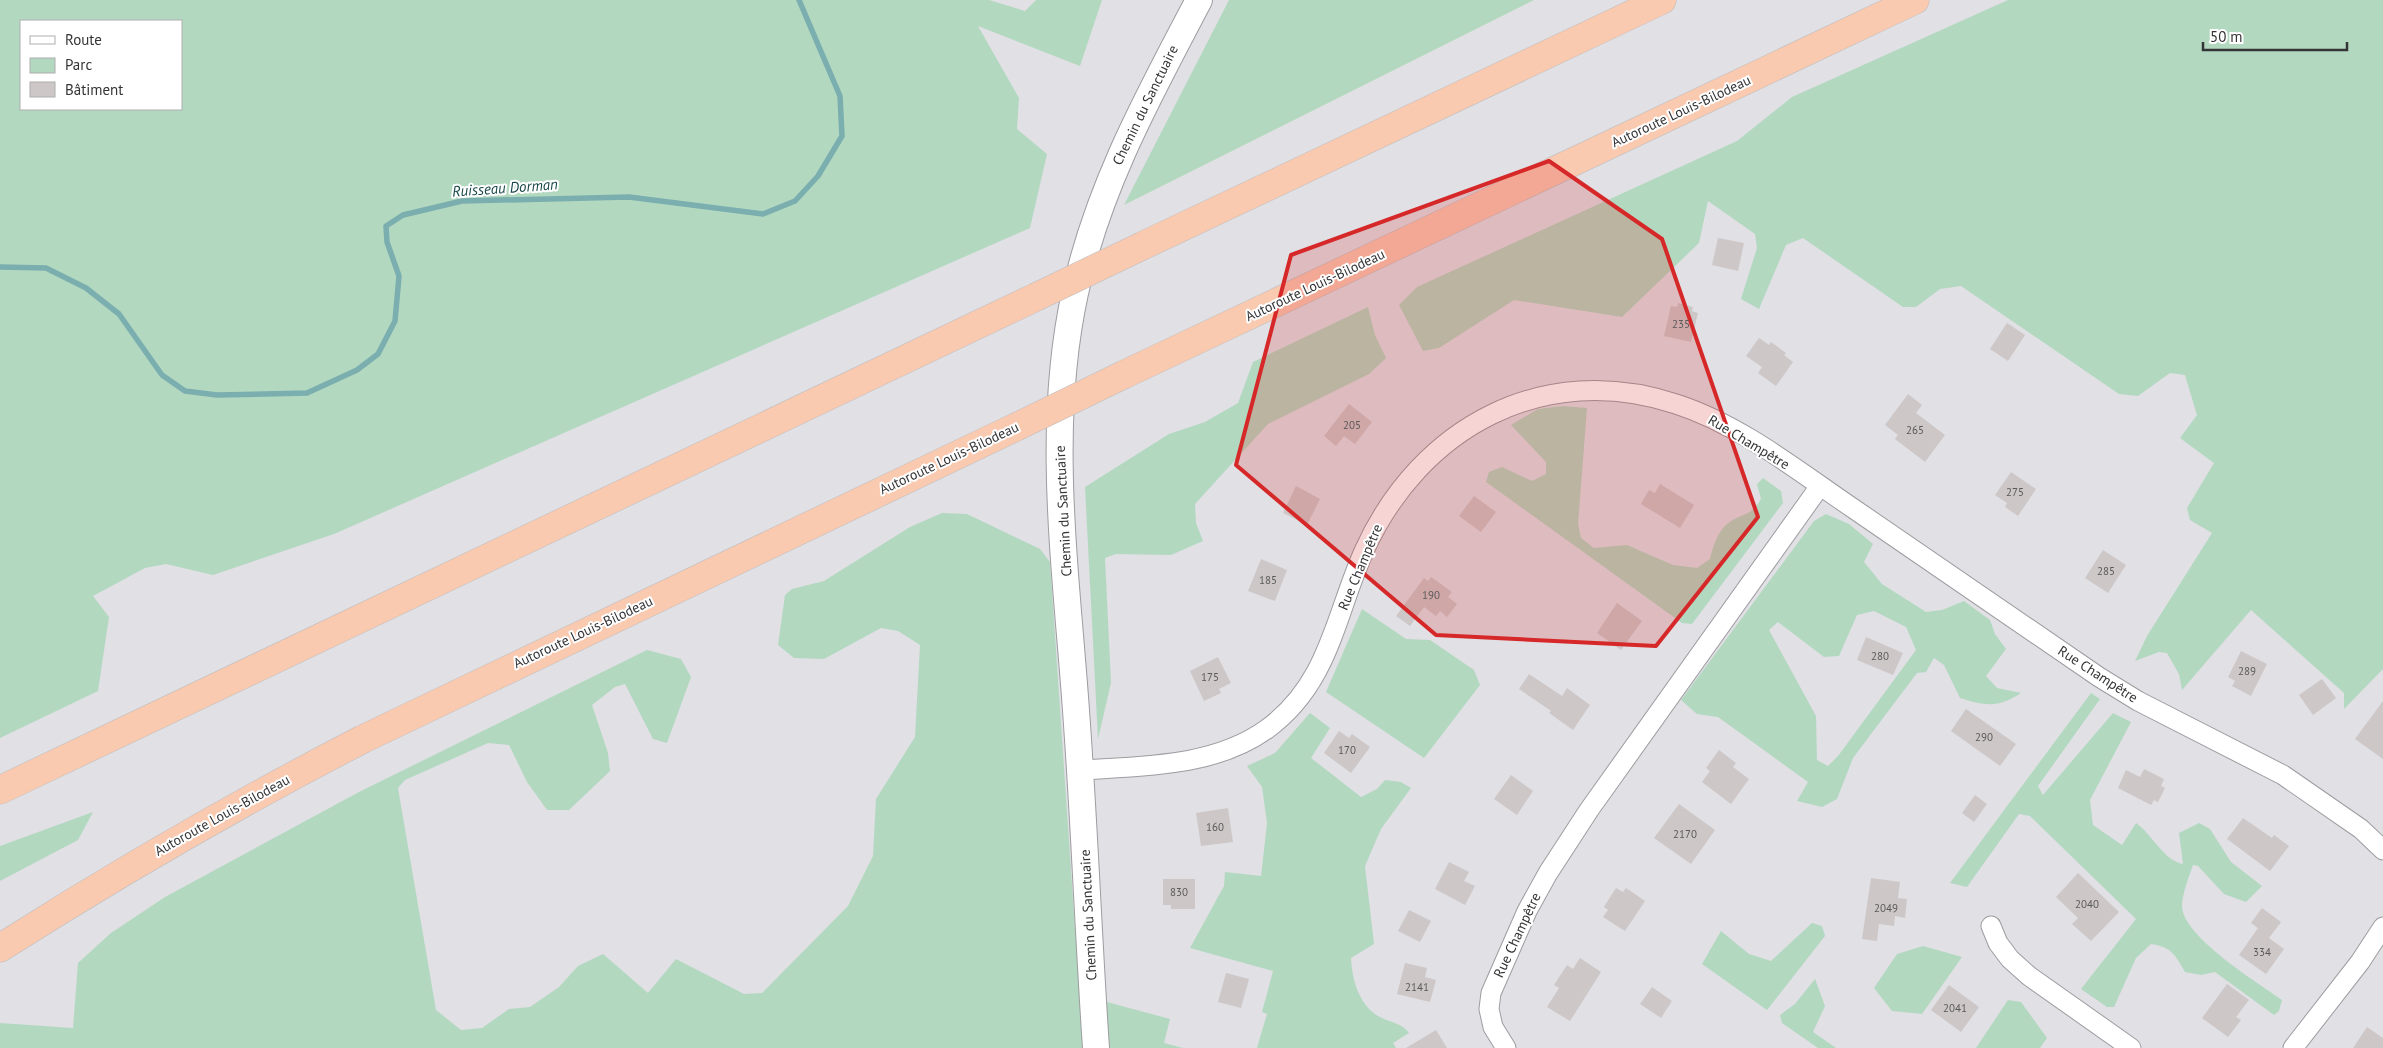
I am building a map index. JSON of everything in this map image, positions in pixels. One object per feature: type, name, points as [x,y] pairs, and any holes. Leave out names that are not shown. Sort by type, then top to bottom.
[{"type":"highway","points":[[0,790],[1662,0]]},
{"type":"highway","name":"Autoroute Louis-Bilodeau","points":[[0,948],[160,850],[356,743],[471,686],[1915,0]]},
{"type":"street","name":"Chemin du Sanctuaire","points":[[1096,1048],[1060,471],[1060,417],[1065,348],[1082,262],[1106,189],[1137,118],[1199,0]]},
{"type":"street","name":"Rue Champêtre","points":[[1080,770],[1171,762],[1210,755],[1244,743],[1274,723],[1298,700],[1320,668],[1363,553],[1388,506],[1404,483],[1422,463],[1466,428],[1516,404],[1551,395],[1597,390],[1652,396],[1678,404],[1725,425],[1820,486],[2099,677],[2138,701],[2283,775],[2361,829],[2383,850]]},
{"type":"street","name":"Rue Champêtre","points":[[1506,1048],[1493,1027],[1489,1009],[1491,993],[1502,964],[1531,904],[1589,810],[1820,486]]},
{"type":"street","points":[[1990,926],[1998,943],[2010,959],[2029,976],[2131,1048]]},
{"type":"street","points":[[2293,1048],[2360,962],[2383,927]]},
{"type":"highlighted area","points":[[1549,161],[1662,239],[1758,517],[1656,646],[1436,635],[1236,465],[1291,255]]},
{"type":"green space","points":[[0,0],[989,0],[1025,11],[1036,0],[1102,0],[1080,66],[978,26],[1019,98],[1017,129],[1047,154],[1030,228],[334,534],[213,575],[166,564],[145,568],[93,596],[109,617],[98,691],[0,738]]},
{"type":"green space","points":[[1229,0],[1534,0],[1124,205]]},
{"type":"green space","points":[[2008,0],[2383,0],[2383,669],[2344,709],[2344,693],[2251,610],[2182,690],[2179,674],[2167,653],[2159,652],[2135,661],[2147,636],[2212,533],[2190,520],[2187,508],[2214,463],[2180,438],[2197,415],[2185,375],[2170,373],[2138,396],[2119,394],[1961,286],[1940,289],[1916,307],[1903,307],[1803,238],[1786,245],[1759,309],[1741,299],[1757,248],[1755,234],[1708,201],[1699,243],[1622,317],[1514,300],[1439,348],[1423,351],[1399,305],[1417,287],[1737,141],[1792,97]]},
{"type":"green space","points":[[1368,307],[1375,335],[1386,358],[1369,374],[1268,424],[1195,504],[1196,523],[1203,541],[1171,555],[1116,554],[1105,558],[1111,683],[1098,739],[1085,487],[1169,434],[1205,422],[1238,403],[1253,362]]},
{"type":"green space","points":[[1563,406],[1587,408],[1578,524],[1581,538],[1594,548],[1627,545],[1673,565],[1697,568],[1710,559],[1716,540],[1727,524],[1749,512],[1757,505],[1761,499],[1757,484],[1763,478],[1781,491],[1783,503],[1692,624],[1682,623],[1486,482],[1489,472],[1502,467],[1532,481],[1546,474],[1546,462],[1511,425],[1538,409]]},
{"type":"green space","points":[[942,513],[967,514],[1040,549],[1050,562],[1080,1002],[1107,1002],[1170,1019],[1164,1043],[1183,1048],[0,1048],[0,1023],[73,1028],[78,963],[111,933],[165,897],[359,792],[647,650],[681,659],[691,677],[667,743],[653,739],[625,684],[615,687],[592,705],[608,753],[610,771],[569,810],[547,810],[527,782],[509,745],[488,743],[405,780],[398,788],[436,1010],[461,1030],[482,1028],[509,1009],[530,1007],[559,987],[578,966],[603,954],[648,993],[676,959],[744,994],[762,993],[848,906],[873,856],[876,799],[915,737],[920,645],[898,631],[881,628],[824,659],[794,658],[778,645],[785,595],[792,589],[824,581],[910,527]]},
{"type":"green space","points":[[1826,514],[1849,524],[1873,544],[1864,562],[1882,584],[1926,612],[1942,610],[1964,601],[1990,620],[1995,634],[2006,649],[1986,676],[1997,688],[2021,693],[2006,701],[1992,704],[1977,703],[1960,698],[1944,665],[1934,658],[1926,672],[1917,673],[1853,758],[1837,799],[1822,807],[1797,801],[1808,782],[1718,717],[1697,714],[1681,700],[1814,521]],"holes":[[[1874,611],[1906,627],[1916,650],[1838,756],[1828,766],[1817,760],[1816,716],[1769,630],[1778,622],[1824,657],[1839,656],[1857,615]]]},
{"type":"green space","points":[[1362,609],[1406,639],[1430,640],[1474,670],[1480,685],[1424,758],[1326,692]]},
{"type":"green space","points":[[2091,693],[2100,699],[2038,786],[2043,795],[2113,713],[2131,722],[2090,800],[2093,825],[2122,845],[2136,823],[2164,853],[2176,862],[2183,864],[2179,833],[2199,823],[2210,829],[2231,862],[2262,886],[2246,902],[2224,894],[2198,866],[2193,865],[2182,901],[2185,918],[2194,931],[2223,958],[2282,1000],[2279,1011],[2274,1015],[2215,972],[2201,975],[2185,972],[2172,952],[2151,944],[2136,958],[2114,1007],[2107,1007],[2081,989],[2136,919],[2030,816],[2019,814],[1967,887],[1950,883]]},
{"type":"green space","points":[[1310,713],[1330,728],[1311,758],[1361,797],[1377,789],[1385,780],[1401,782],[1411,788],[1381,829],[1365,866],[1374,944],[1351,958],[1355,984],[1368,1008],[1382,1018],[1403,1027],[1409,1033],[1393,1043],[1396,1048],[1257,1048],[1267,1014],[1262,1012],[1273,971],[1190,948],[1224,886],[1225,872],[1261,876],[1267,823],[1262,787],[1247,766],[1275,753]]},
{"type":"green space","points":[[93,812],[78,840],[0,881],[0,846]]},
{"type":"green space","points":[[1812,923],[1822,926],[1825,936],[1767,1010],[1702,964],[1721,931],[1749,954],[1771,961]]},
{"type":"green space","points":[[1923,946],[1962,957],[1922,1014],[1892,1011],[1874,988],[1897,954]]},
{"type":"green space","points":[[1815,979],[1825,1006],[1813,1032],[1836,1048],[1818,1048],[1782,1023],[1780,1015],[1795,1004]]},
{"type":"green space","points":[[2008,1000],[2021,1002],[2047,1038],[2040,1048],[1976,1048]]},
{"type":"building","points":[[1718,238],[1744,243],[1738,271],[1712,265]]},
{"type":"building","points":[[1678,303],[1693,307],[1692,311],[1698,313],[1691,342],[1664,336],[1671,306],[1677,307]]},
{"type":"building","points":[[2007,323],[2025,335],[2008,361],[1990,349]]},
{"type":"building","points":[[1759,338],[1769,345],[1771,342],[1786,353],[1784,355],[1793,362],[1776,386],[1758,373],[1762,367],[1746,356]]},
{"type":"building","points":[[1908,394],[1922,405],[1916,413],[1945,435],[1925,462],[1895,439],[1898,435],[1885,425]]},
{"type":"building","points":[[1349,404],[1372,422],[1355,444],[1344,436],[1336,446],[1324,436]]},
{"type":"building","points":[[2011,472],[2036,489],[2018,516],[2005,507],[2007,503],[1995,495]]},
{"type":"building","points":[[1660,484],[1694,505],[1680,528],[1641,504],[1649,490],[1655,493]]},
{"type":"building","points":[[1296,486],[1320,499],[1307,525],[1283,513]]},
{"type":"building","points":[[1474,496],[1496,512],[1481,532],[1459,516]]},
{"type":"building","points":[[2103,550],[2126,565],[2108,593],[2085,578]]},
{"type":"building","points":[[1261,559],[1287,570],[1275,601],[1248,591]]},
{"type":"building","points":[[1431,577],[1452,592],[1448,597],[1457,604],[1447,617],[1440,611],[1436,616],[1424,607],[1410,626],[1396,616],[1424,578],[1428,581]]},
{"type":"building","points":[[1617,603],[1642,621],[1621,650],[1597,633]]},
{"type":"building","points":[[1866,637],[1903,653],[1893,675],[1857,660]]},
{"type":"building","points":[[2241,651],[2267,664],[2251,696],[2232,686],[2235,681],[2228,677]]},
{"type":"building","points":[[1218,657],[1231,683],[1219,689],[1221,693],[1204,701],[1190,671]]},
{"type":"building","points":[[1529,674],[1562,696],[1567,688],[1590,705],[1573,730],[1549,713],[1551,711],[1519,689]]},
{"type":"building","points":[[2322,679],[2336,698],[2313,715],[2299,695]]},
{"type":"building","points":[[2383,701],[2383,759],[2355,739]]},
{"type":"building","points":[[1966,709],[2016,744],[2000,766],[1951,731]]},
{"type":"building","points":[[1339,731],[1349,738],[1352,734],[1370,747],[1351,773],[1324,753]]},
{"type":"building","points":[[1719,750],[1736,763],[1733,767],[1749,779],[1731,804],[1702,782],[1710,771],[1706,768]]},
{"type":"building","points":[[2144,769],[2164,779],[2161,786],[2165,788],[2158,802],[2154,800],[2151,805],[2118,788],[2126,770],[2140,777]]},
{"type":"building","points":[[1511,775],[1533,791],[1517,815],[1494,799]]},
{"type":"building","points":[[1975,795],[1987,804],[1974,822],[1962,813]]},
{"type":"building","points":[[1679,804],[1715,830],[1691,864],[1654,838]]},
{"type":"building","points":[[1228,808],[1233,842],[1201,846],[1196,813]]},
{"type":"building","points":[[2243,818],[2272,838],[2274,835],[2289,846],[2270,871],[2227,839]]},
{"type":"building","points":[[1449,862],[1469,872],[1464,881],[1475,886],[1465,905],[1435,889]]},
{"type":"building","points":[[2078,873],[2119,912],[2091,941],[2072,924],[2078,918],[2056,897]]},
{"type":"building","points":[[1871,878],[1900,882],[1898,898],[1907,899],[1905,918],[1895,916],[1894,926],[1879,924],[1877,941],[1862,939]]},
{"type":"building","points":[[1163,879],[1195,879],[1195,909],[1171,909],[1171,905],[1163,905]]},
{"type":"building","points":[[1616,888],[1623,892],[1626,888],[1645,901],[1625,931],[1603,917],[1608,910],[1604,907]]},
{"type":"building","points":[[2262,908],[2281,922],[2269,938],[2284,949],[2266,974],[2239,955],[2258,928],[2251,923]]},
{"type":"building","points":[[1409,910],[1431,921],[1420,942],[1398,931]]},
{"type":"building","points":[[1580,958],[1601,972],[1570,1021],[1547,1007],[1559,988],[1554,985],[1567,965],[1573,969]]},
{"type":"building","points":[[1405,963],[1427,968],[1425,977],[1436,980],[1430,1002],[1397,994]]},
{"type":"building","points":[[1226,973],[1249,979],[1241,1008],[1218,1002]]},
{"type":"building","points":[[2227,984],[2249,1000],[2236,1017],[2241,1020],[2228,1037],[2202,1018]]},
{"type":"building","points":[[1949,985],[1979,1007],[1961,1032],[1931,1010]]},
{"type":"building","points":[[1652,987],[1672,1001],[1661,1018],[1640,1004]]},
{"type":"building","points":[[2367,1027],[2383,1038],[2383,1048],[2353,1048]]},
{"type":"building","points":[[1436,1030],[1447,1048],[1406,1048]]},
{"type":"waterway","name":"Ruisseau Dorman","points":[[0,267],[46,268],[86,288],[119,314],[162,375],[185,391],[217,395],[307,393],[357,370],[378,354],[395,321],[399,276],[387,242],[386,226],[403,215],[462,201],[629,197],[763,214],[795,201],[818,176],[842,136],[840,96],[799,0]]}]
